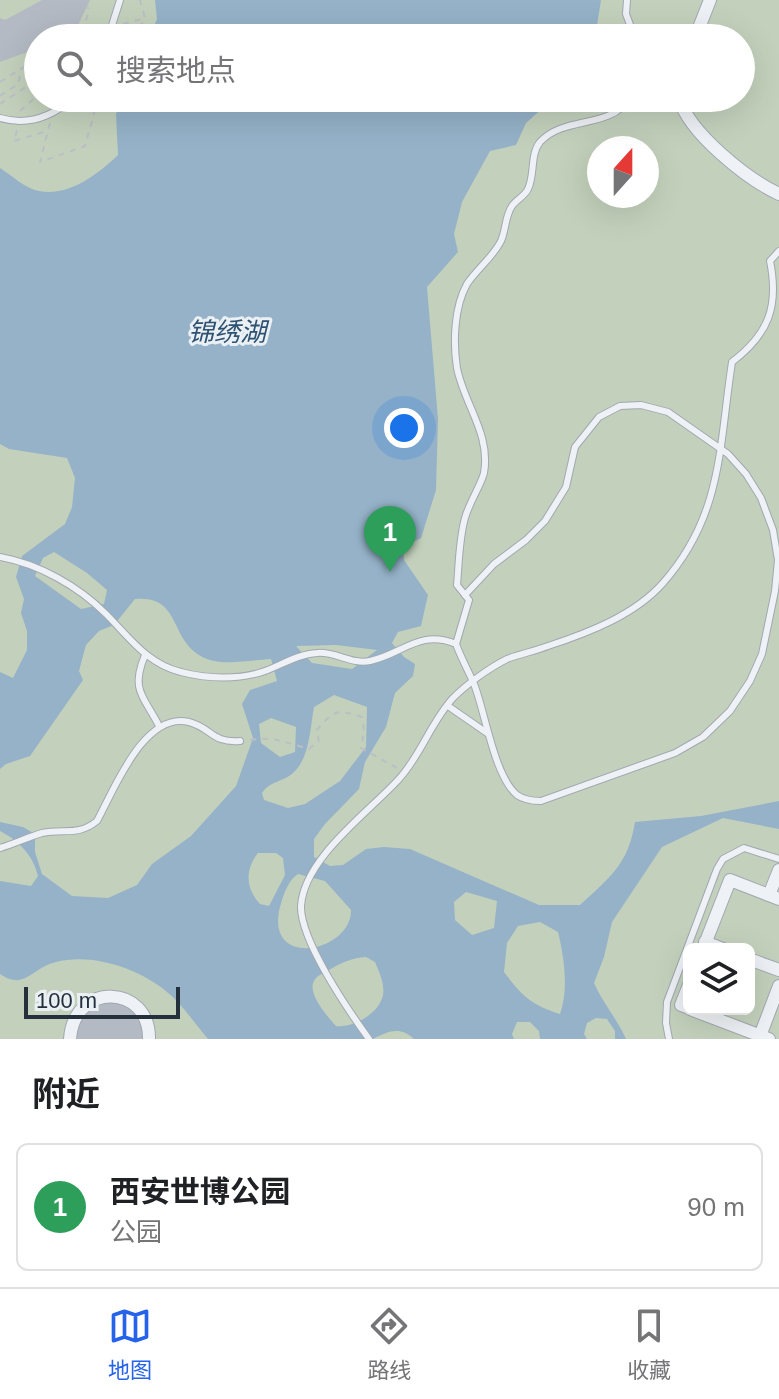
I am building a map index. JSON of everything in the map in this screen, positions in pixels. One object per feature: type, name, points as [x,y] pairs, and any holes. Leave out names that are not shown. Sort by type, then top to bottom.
[{"type":"street","points":[[701,24],[710,0]]},
{"type":"street","points":[[684,112],[722,154],[779,194]]},
{"type":"street","points":[[705,943],[730,880],[774,897],[779,870]]},
{"type":"street","points":[[755,961],[779,970]]},
{"type":"street","points":[[702,1015],[741,1034],[764,1037],[779,986]]},
{"type":"street","points":[[70,1039],[71,1027],[84,1006],[107,996],[120,997],[141,1011],[147,1022],[149,1039]]},
{"type":"lane","points":[[112,24],[120,0]]},
{"type":"lane","points":[[627,0],[626,14],[630,24]]},
{"type":"lane","points":[[465,595],[494,564],[545,521],[566,487],[575,447],[599,417],[620,406],[641,405],[668,412],[720,448],[746,474],[761,498],[773,530],[778,560],[762,654],[750,681],[730,711],[703,737],[675,753],[541,801],[530,801],[518,796],[509,786],[487,733],[473,682],[462,664],[456,644],[469,600],[465,595],[457,585],[464,519],[484,475],[484,446],[457,366],[455,328],[461,302],[466,286],[500,243],[510,209],[527,193],[538,144],[570,125],[603,119],[616,112]]},
{"type":"lane","points":[[0,118],[25,122],[52,113]]},
{"type":"lane","points":[[369,1039],[350,1013],[307,935],[301,905],[305,883],[348,827],[403,774],[448,706],[473,682],[507,660],[582,634],[625,613],[661,585],[691,549],[716,479],[732,362],[758,339],[771,316],[776,289],[770,261],[779,251]]},
{"type":"lane","points":[[0,557],[55,577],[80,592],[145,655],[181,673],[230,677],[255,674],[315,653],[368,661],[422,640],[437,638],[456,644]]},
{"type":"lane","points":[[145,655],[139,668],[139,690],[159,726]]},
{"type":"lane","points":[[448,706],[487,733]]},
{"type":"lane","points":[[0,848],[40,834],[80,832],[89,828],[97,821],[140,743],[159,726],[186,721],[224,742],[240,741]]},
{"type":"lane","points":[[669,1039],[667,1002],[723,859],[744,848],[779,859]]},
{"type":"path","points":[[140,0],[145,18],[142,24]]},
{"type":"path","points":[[85,24],[87,7]]},
{"type":"path","points":[[0,82],[22,67]]},
{"type":"path","points":[[0,96],[18,84],[22,67]]},
{"type":"path","points":[[0,104],[24,88]]},
{"type":"path","points":[[24,111],[15,121],[14,141],[48,131]]},
{"type":"path","points":[[52,113],[40,162],[85,146],[94,112]]},
{"type":"path","points":[[240,741],[262,738],[287,740],[292,745],[309,749],[319,740],[316,731],[331,714],[344,711],[362,717],[364,731],[361,748],[395,766],[403,774]]},
{"type":"green space","points":[[0,0],[779,0],[779,1039],[0,1039]]},
{"type":"water","points":[[155,0],[601,0],[597,24],[155,24]]},
{"type":"water","name":"锦绣湖","points":[[117,112],[538,112],[526,123],[516,145],[490,151],[462,202],[454,234],[458,252],[427,287],[438,419],[436,490],[421,538],[403,547],[404,560],[428,595],[421,626],[398,632],[392,643],[415,664],[413,676],[395,693],[386,727],[365,762],[359,789],[314,839],[314,857],[330,866],[343,865],[366,849],[410,849],[539,905],[580,905],[609,878],[622,860],[635,822],[701,816],[779,801],[779,829],[723,818],[662,847],[612,922],[594,983],[626,1039],[615,1039],[615,1031],[607,1019],[596,1018],[587,1023],[584,1034],[587,1039],[540,1039],[539,1031],[530,1022],[517,1022],[512,1034],[514,1039],[414,1039],[404,1032],[394,1031],[373,1039],[208,1039],[167,992],[142,976],[114,965],[70,960],[47,965],[22,979],[9,979],[0,974],[0,881],[31,886],[38,876],[24,849],[0,831],[0,822],[23,827],[35,834],[35,852],[42,874],[72,896],[108,898],[137,885],[152,864],[191,836],[236,786],[253,738],[242,704],[250,690],[277,681],[271,659],[214,661],[194,652],[161,604],[135,599],[114,625],[99,631],[86,645],[79,671],[83,680],[30,756],[0,769],[0,672],[13,678],[27,650],[27,631],[21,613],[24,599],[16,577],[22,556],[65,524],[72,507],[75,478],[67,458],[9,449],[0,444],[0,168],[34,190],[61,191],[92,176],[118,155]],"holes":[[[54,552],[87,573],[107,590],[104,604],[81,609],[35,576],[43,558]],[[336,645],[377,650],[352,669],[312,663],[296,646]],[[334,695],[367,707],[366,747],[340,781],[305,804],[288,808],[264,800],[262,793],[265,789],[299,767],[308,742],[314,707]],[[271,718],[296,727],[295,752],[280,757],[261,743],[259,724]],[[258,853],[276,853],[283,858],[285,875],[269,906],[260,904],[249,885],[249,872]],[[298,874],[325,881],[351,910],[347,925],[337,937],[323,945],[308,948],[294,946],[283,938],[278,923],[282,900],[292,879]],[[466,892],[497,901],[494,928],[472,935],[455,920],[454,902]],[[540,922],[558,932],[565,984],[560,1014],[528,999],[504,972],[507,943],[518,926]],[[366,957],[375,962],[382,982],[381,1002],[364,1018],[350,1025],[336,1026],[319,1005],[313,992],[314,981],[338,965]]]},
{"type":"building","points":[[42,0],[90,0],[79,24],[24,24],[24,53],[0,62],[0,18],[5,20]]},
{"type":"building","points":[[110,999],[132,1006],[141,1015],[146,1039],[75,1039],[81,1014]]},
{"type":"place","name":"西安世博公园","points":[[390,572]]}]
